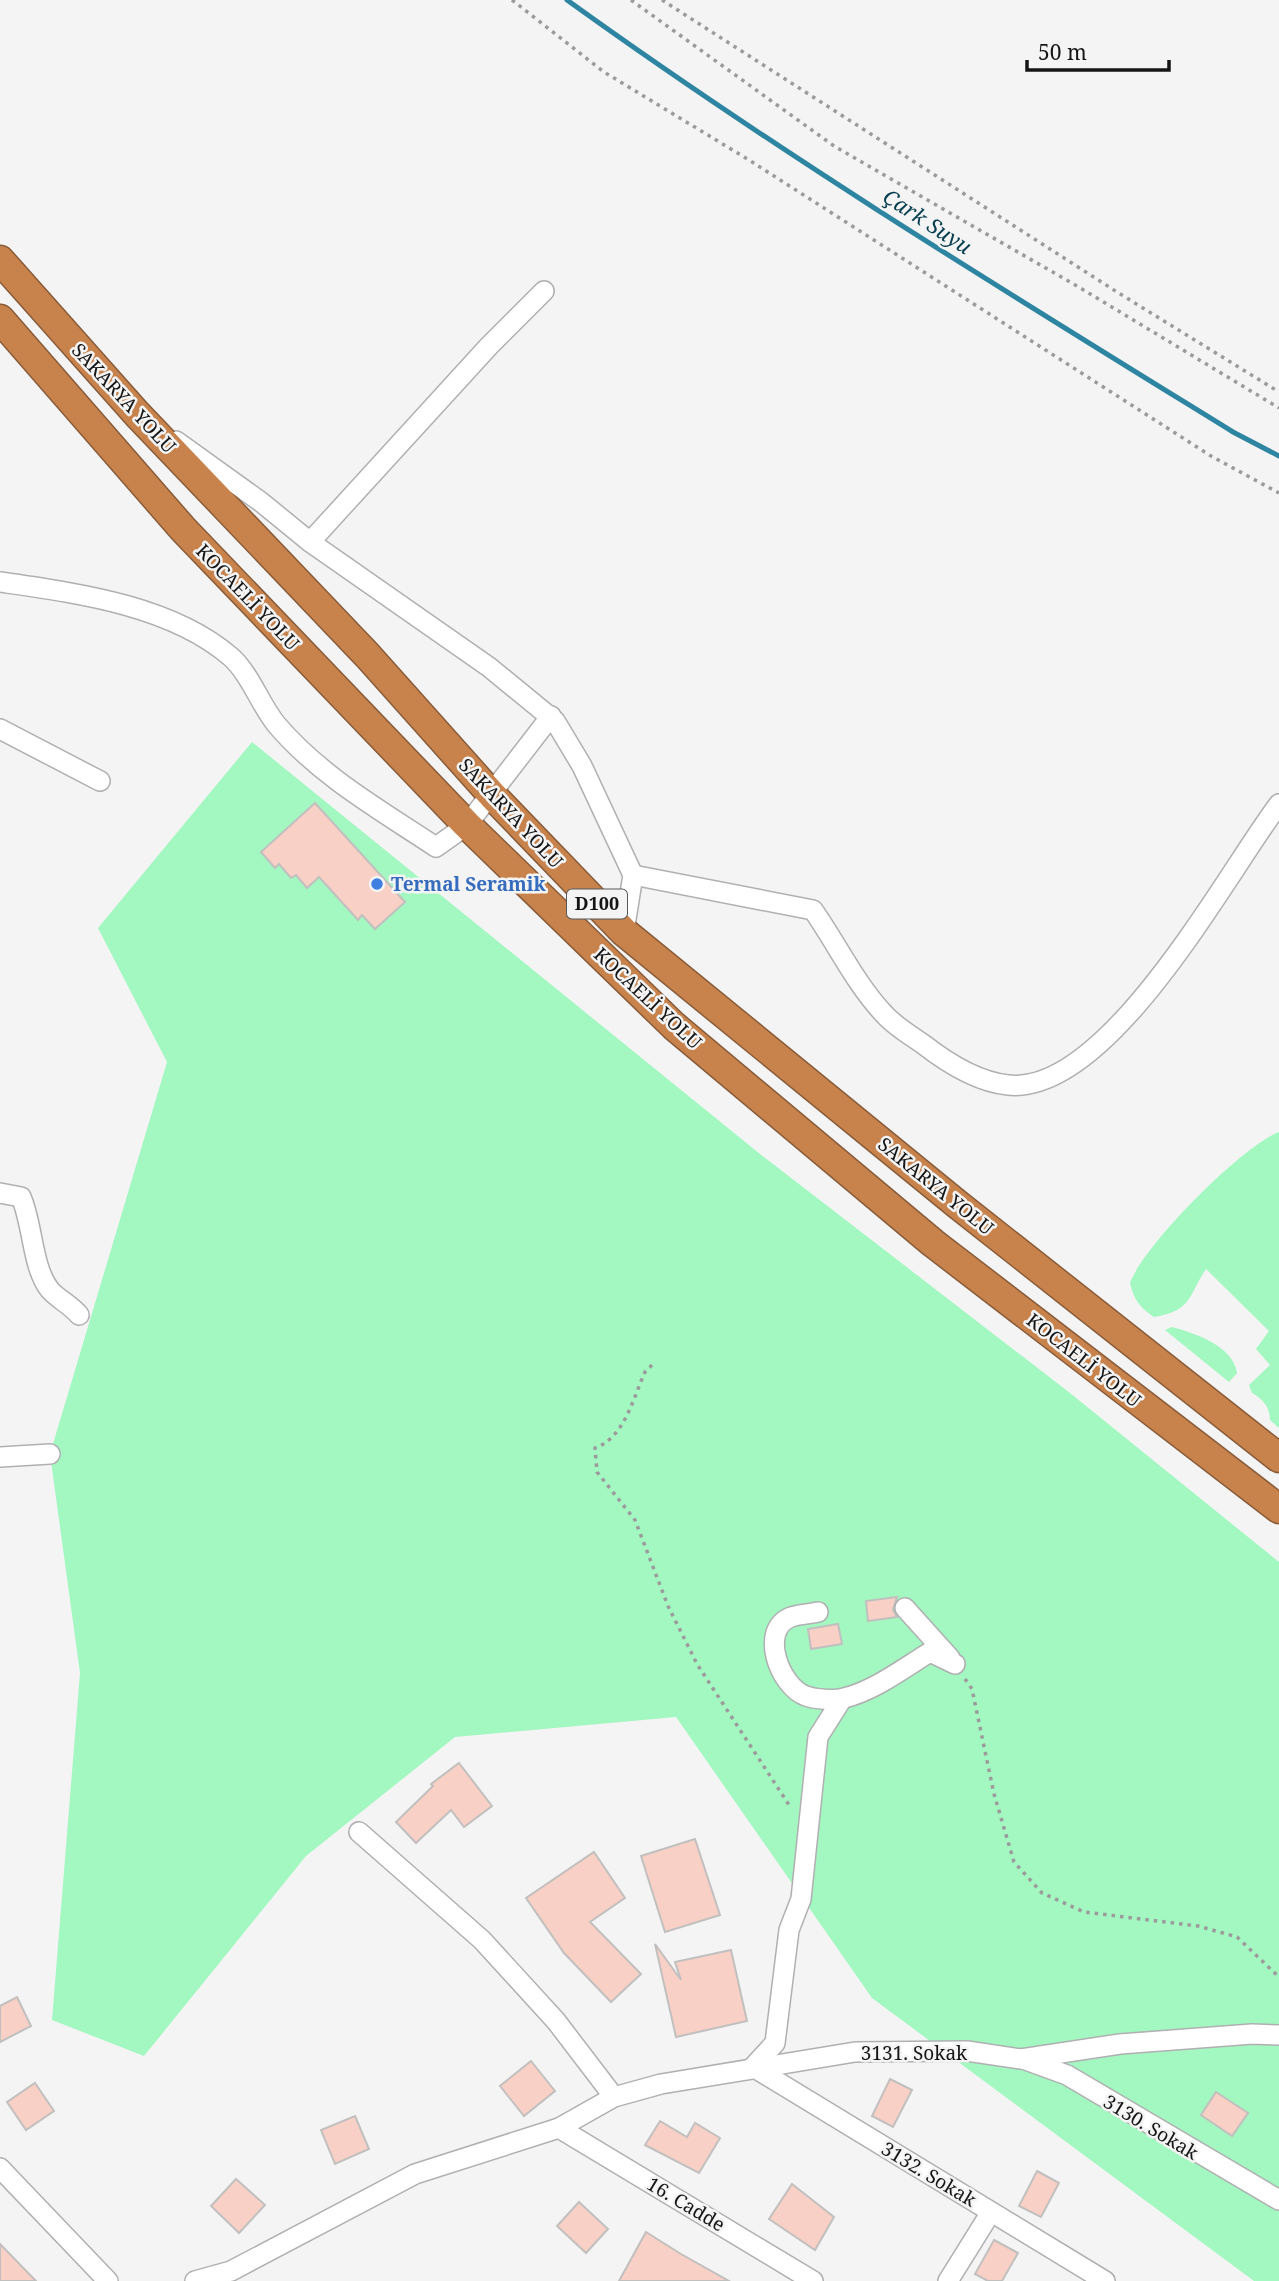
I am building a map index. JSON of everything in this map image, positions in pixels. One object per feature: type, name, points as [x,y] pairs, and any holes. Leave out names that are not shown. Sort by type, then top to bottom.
[{"type":"highway","name":"SAKARYA YOLU","points":[[0,260],[137,414],[368,656],[493,796],[624,932],[957,1204],[1279,1458]]},
{"type":"highway","name":"KOCAELİ YOLU","points":[[0,319],[183,529],[467,825],[674,1026],[933,1244],[1279,1509]]},
{"type":"street","points":[[310,542],[489,346],[544,291]]},
{"type":"street","points":[[137,414],[261,502],[310,542],[489,667],[551,716],[582,766],[633,874],[624,932]]},
{"type":"street","points":[[0,582],[98,597],[182,626],[232,658],[276,723],[331,778],[436,847],[467,825],[493,796],[551,716]]},
{"type":"street","points":[[0,729],[100,781]]},
{"type":"street","points":[[633,874],[813,911],[886,1016],[936,1055],[973,1075],[1008,1086],[1062,1071],[1107,1037],[1141,1002],[1279,804]]},
{"type":"street","points":[[0,1193],[20,1197],[33,1234],[38,1265],[50,1290],[70,1304],[79,1315]]},
{"type":"street","points":[[0,1457],[50,1454]]},
{"type":"street","points":[[905,1608],[955,1664]]},
{"type":"street","points":[[818,1612],[790,1617],[776,1631],[774,1651],[783,1675],[805,1696],[842,1699],[889,1678],[930,1652],[955,1664]]},
{"type":"street","points":[[753,2067],[775,2043],[789,1930],[801,1899],[818,1737],[842,1699]]},
{"type":"street","points":[[359,1832],[482,1940],[556,2021],[614,2097]]},
{"type":"street","name":"3131. Sokak","points":[[195,2281],[231,2271],[415,2174],[559,2128],[614,2097],[661,2084],[855,2052],[967,2051],[1021,2059],[1120,2044],[1252,2034],[1279,2035]]},
{"type":"street","name":"3130. Sokak","points":[[1021,2059],[1067,2076],[1279,2200]]},
{"type":"street","name":"3132. Sokak","points":[[753,2067],[1105,2281]]},
{"type":"street","name":"16. Cadde","points":[[559,2128],[813,2281]]},
{"type":"street","points":[[0,2168],[108,2281]]},
{"type":"street","points":[[948,2281],[991,2212]]},
{"type":"path","points":[[512,0],[604,72],[750,160],[1210,456],[1279,493]]},
{"type":"path","points":[[631,0],[834,146],[1082,289],[1279,408]]},
{"type":"path","points":[[662,0],[1117,292],[1279,392]]},
{"type":"path","points":[[652,1365],[645,1372],[619,1430],[608,1443],[595,1448],[597,1472],[635,1520],[668,1606],[697,1664],[756,1752],[785,1802],[809,1828]]},
{"type":"path","points":[[955,1664],[972,1689],[994,1794],[1014,1862],[1042,1893],[1084,1912],[1198,1926],[1237,1937],[1279,1977]]},
{"type":"green space","points":[[252,742],[760,1154],[1070,1393],[1279,1562],[1279,2281],[1254,2281],[872,1998],[676,1717],[455,1737],[306,1856],[144,2056],[52,2020],[80,1673],[50,1454],[167,1062],[98,928]]},
{"type":"green space","points":[[1279,1132],[1279,1428],[1270,1420],[1267,1407],[1252,1393],[1249,1385],[1270,1365],[1256,1349],[1269,1331],[1206,1269],[1188,1301],[1176,1311],[1154,1317],[1138,1302],[1130,1283],[1154,1245],[1196,1198],[1242,1156]]},
{"type":"green space","points":[[1172,1327],[1202,1337],[1221,1348],[1234,1364],[1237,1373],[1229,1382],[1165,1330]]},
{"type":"building","points":[[315,803],[405,902],[375,929],[362,915],[358,920],[319,877],[307,888],[296,875],[291,878],[279,864],[275,868],[261,852]]},
{"type":"building","points":[[897,1597],[893,1610],[897,1617],[868,1621],[866,1601]]},
{"type":"building","points":[[838,1624],[842,1644],[811,1649],[808,1629]]},
{"type":"building","points":[[459,1763],[492,1806],[464,1827],[451,1810],[416,1843],[396,1822],[433,1786],[431,1784]]},
{"type":"building","points":[[695,1839],[720,1915],[665,1932],[641,1856]]},
{"type":"building","points":[[594,1852],[625,1898],[590,1922],[641,1974],[611,2002],[564,1953],[526,1898]]},
{"type":"building","points":[[655,1944],[681,1980],[675,1962],[731,1950],[747,2021],[676,2037]]},
{"type":"building","points":[[17,1997],[31,2026],[0,2042],[0,2006]]},
{"type":"building","points":[[531,2061],[555,2091],[524,2116],[500,2086]]},
{"type":"building","points":[[890,2079],[912,2090],[893,2127],[872,2116]]},
{"type":"building","points":[[35,2083],[54,2111],[26,2130],[7,2102]]},
{"type":"building","points":[[1216,2092],[1248,2113],[1232,2136],[1201,2115]]},
{"type":"building","points":[[355,2116],[369,2149],[335,2164],[321,2130]]},
{"type":"building","points":[[660,2121],[687,2137],[695,2123],[720,2138],[699,2173],[645,2145]]},
{"type":"building","points":[[1037,2171],[1059,2183],[1041,2217],[1019,2206]]},
{"type":"building","points":[[236,2179],[265,2205],[239,2233],[211,2206]]},
{"type":"building","points":[[792,2184],[834,2217],[815,2250],[769,2219]]},
{"type":"building","points":[[579,2202],[608,2229],[586,2253],[557,2226]]},
{"type":"building","points":[[646,2232],[681,2254],[729,2281],[619,2281]]},
{"type":"building","points":[[994,2240],[1018,2253],[1002,2281],[988,2281],[975,2274]]},
{"type":"building","points":[[0,2244],[36,2281],[0,2281]]},
{"type":"waterway","name":"Çark Suyu","points":[[567,0],[730,113],[896,222],[1233,432],[1279,456]]},
{"type":"place","name":"Termal Seramik","points":[[377,884]]}]
